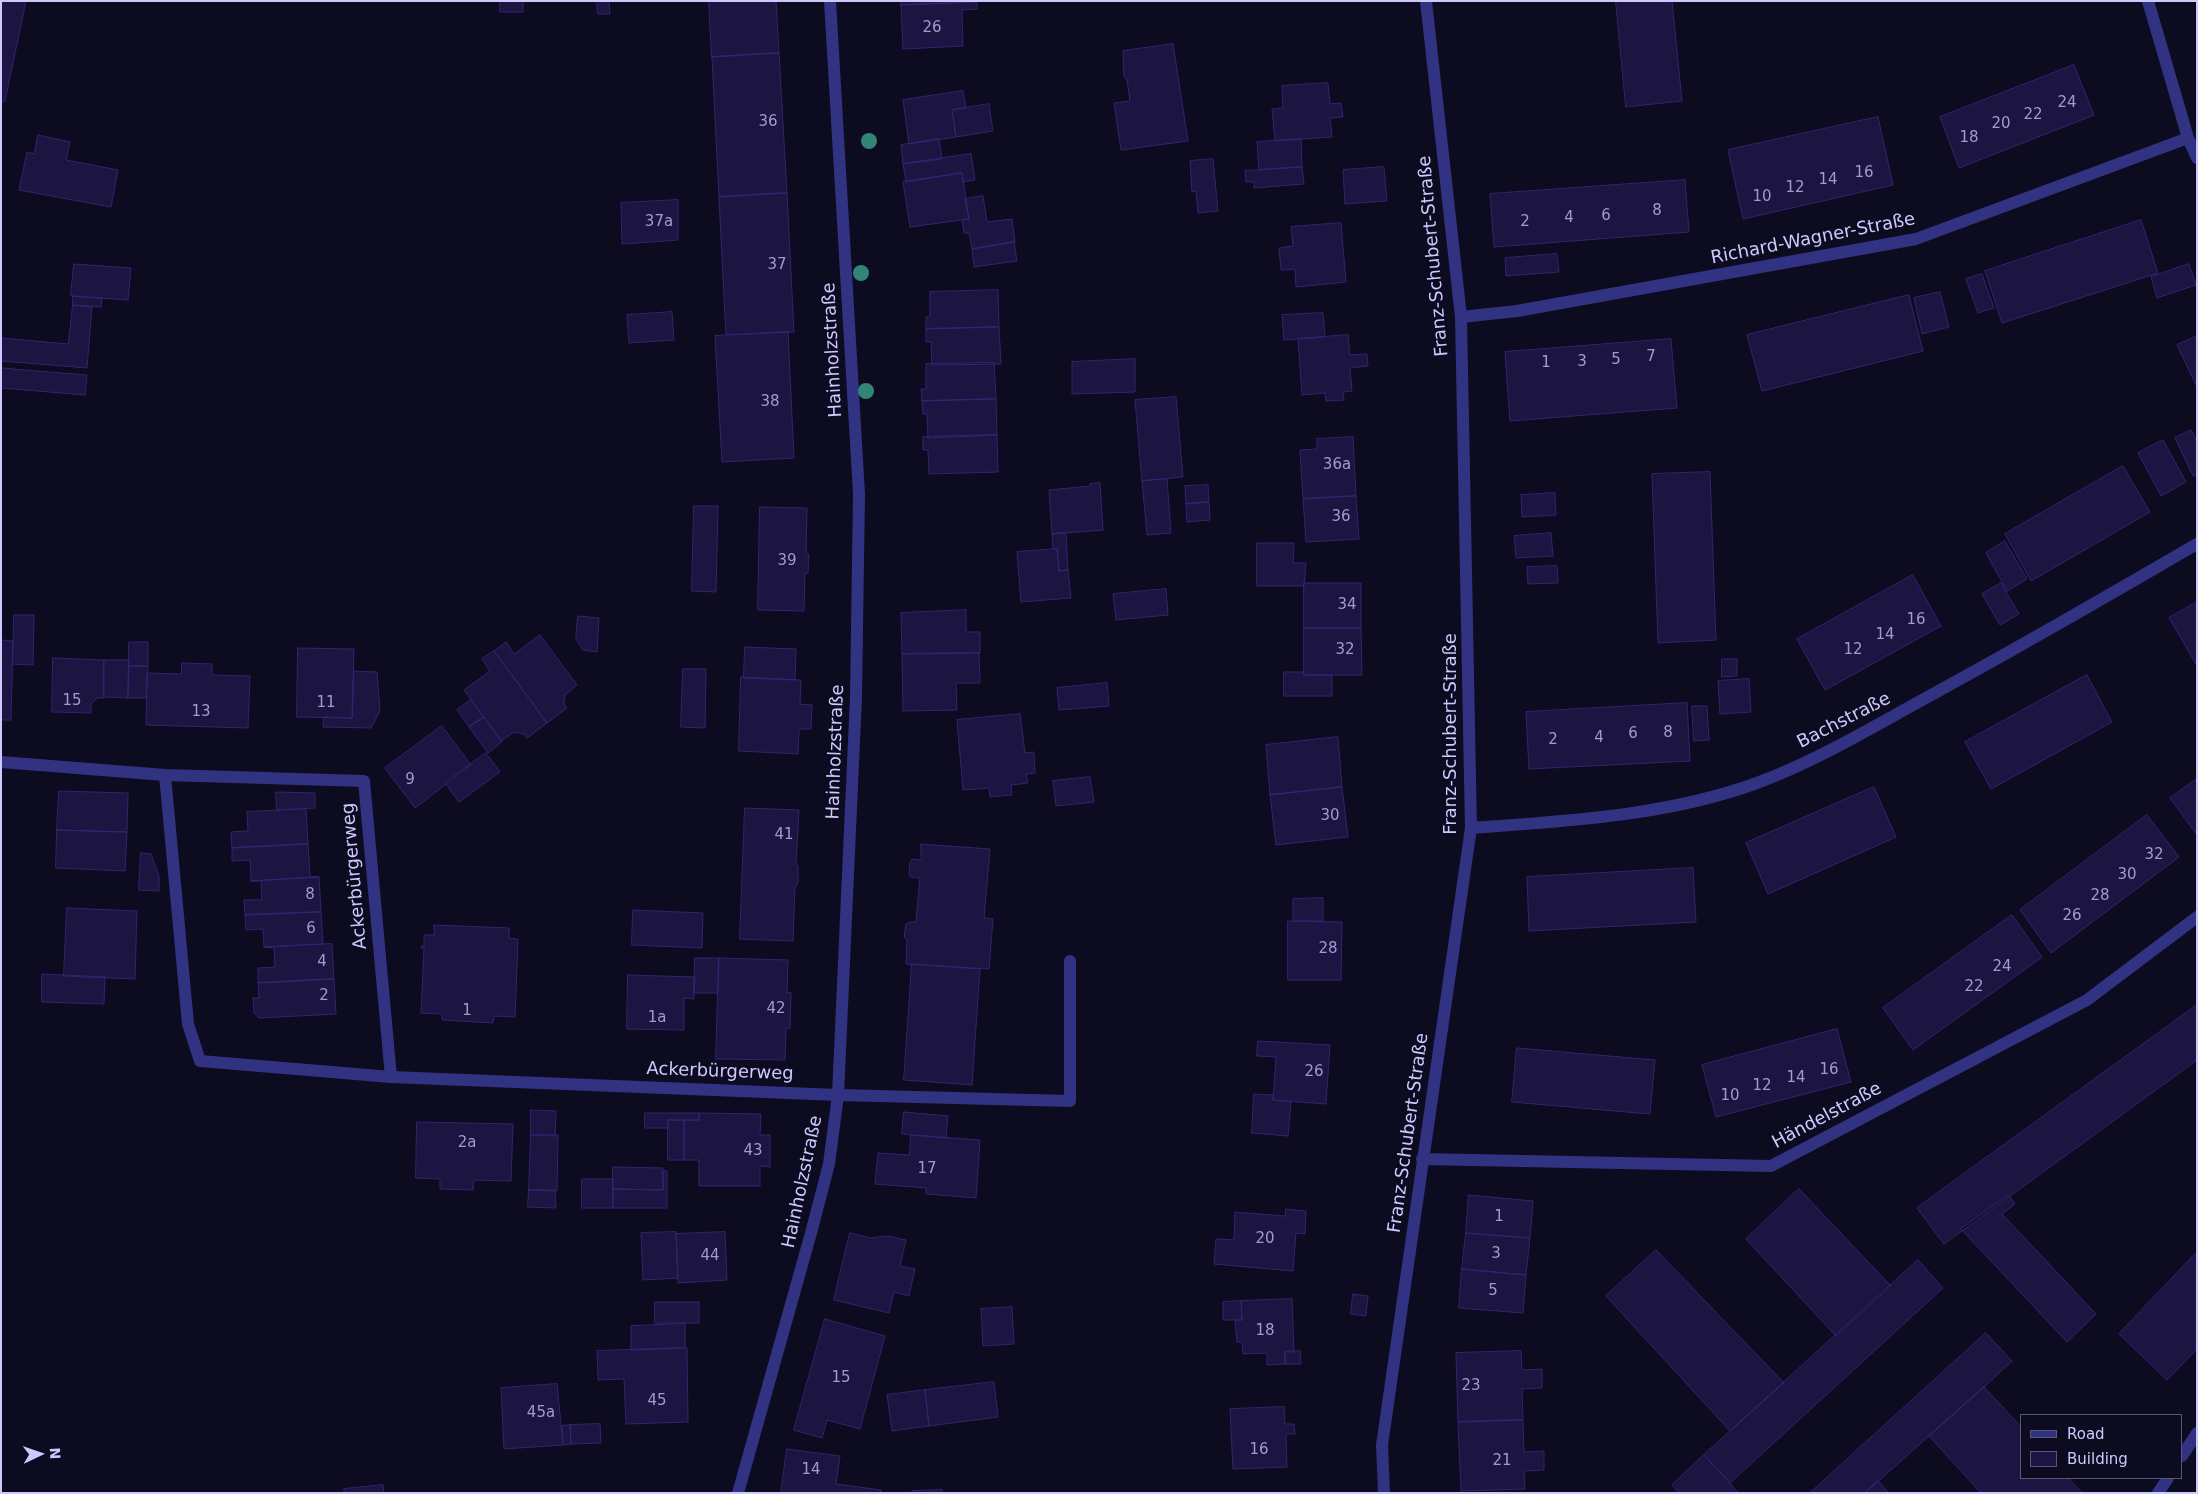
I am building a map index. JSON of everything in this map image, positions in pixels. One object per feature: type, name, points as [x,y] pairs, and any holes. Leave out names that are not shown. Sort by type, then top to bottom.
[{"type":"street","name":"Hainholzstraße","points":[[738,1493],[820,1198],[828,1164],[838,1094],[856,697],[859,494],[830,1]]},
{"type":"street","name":"Franz-Schubert-Straße","points":[[1384,1493],[1382,1445],[1471,828],[1461,317],[1426,1]]},
{"type":"street","points":[[2148,1],[2188,138],[2197,158]]},
{"type":"street","name":"Richard-Wagner-Straße","points":[[1461,317],[1517,311],[1916,239],[2188,138]]},
{"type":"street","name":"Bachstraße","points":[[1471,828],[1626,814],[1697,800],[1757,783],[1833,749],[2055,628],[2197,544]]},
{"type":"street","name":"Ackerbürgerweg","points":[[1,762],[165,775],[364,781],[391,1077]]},
{"type":"street","name":"Ackerbürgerweg","points":[[165,775],[188,1024],[200,1061],[391,1077],[1070,1101],[1070,961]]},
{"type":"street","name":"Händelstraße","points":[[1422,1159],[1771,1166],[2087,1000],[2197,917]]},
{"type":"street","points":[[2183,1454],[2197,1433]]},
{"type":"street","points":[[2158,1493],[2167,1479]]},
{"type":"building","points":[[1,1],[26,1],[5,101],[1,101]]},
{"type":"building","points":[[500,1],[523,1],[523,12],[500,12]]},
{"type":"building","points":[[597,1],[609,1],[610,14],[598,14]]},
{"type":"building","points":[[709,1],[776,1],[779,53],[712,57]]},
{"type":"building","points":[[901,1],[977,1],[977,2],[901,5]]},
{"type":"building","points":[[1616,1],[1672,1],[1682,101],[1626,107]]},
{"type":"building","points":[[977,2],[977,9],[962,10],[963,46],[903,49],[901,5]]},
{"type":"building","points":[[1173,44],[1188,141],[1121,150],[1114,103],[1130,101],[1127,80],[1124,77],[1123,51]]},
{"type":"building","points":[[779,53],[787,193],[719,197],[712,57]]},
{"type":"building","points":[[2074,65],[2094,115],[1959,168],[1940,117]]},
{"type":"building","points":[[1328,83],[1330,104],[1341,103],[1343,117],[1330,118],[1332,137],[1275,141],[1272,109],[1283,108],[1282,86]]},
{"type":"building","points":[[963,91],[966,108],[952,110],[956,137],[909,144],[903,100]]},
{"type":"building","points":[[989,104],[993,131],[956,137],[952,110]]},
{"type":"building","points":[[1878,117],[1893,185],[1743,219],[1728,150]]},
{"type":"building","points":[[38,135],[70,142],[66,160],[118,170],[111,207],[19,190],[27,152],[34,154]]},
{"type":"building","points":[[939,139],[942,159],[903,164],[901,145]]},
{"type":"building","points":[[1301,139],[1302,167],[1259,170],[1257,142]]},
{"type":"building","points":[[971,154],[975,180],[963,182],[962,173],[906,182],[903,164]]},
{"type":"building","points":[[1213,159],[1218,211],[1198,213],[1196,191],[1192,192],[1190,161]]},
{"type":"building","points":[[1302,167],[1304,184],[1254,188],[1254,182],[1246,182],[1245,171]]},
{"type":"building","points":[[1384,167],[1387,201],[1345,204],[1343,170]]},
{"type":"building","points":[[962,173],[969,219],[910,227],[903,182]]},
{"type":"building","points":[[1685,180],[1689,232],[1494,247],[1490,194]]},
{"type":"building","points":[[787,193],[794,332],[726,335],[719,197]]},
{"type":"building","points":[[983,196],[987,222],[1012,219],[1015,242],[972,249],[969,233],[964,233],[962,220],[969,219],[965,199]]},
{"type":"building","points":[[678,200],[678,240],[622,244],[621,203]]},
{"type":"building","points":[[2141,220],[2158,273],[2002,323],[1985,271]]},
{"type":"building","points":[[1341,223],[1346,282],[1296,287],[1295,269],[1281,270],[1279,248],[1293,246],[1291,227]]},
{"type":"building","points":[[1014,242],[1017,261],[974,267],[972,249]]},
{"type":"building","points":[[1557,254],[1559,272],[1506,276],[1505,258]]},
{"type":"building","points":[[74,264],[131,268],[128,300],[71,296]]},
{"type":"building","points":[[2189,264],[2196,285],[2157,298],[2151,277]]},
{"type":"building","points":[[1982,274],[1994,308],[1978,313],[1966,279]]},
{"type":"building","points":[[998,290],[999,327],[926,329],[926,317],[930,316],[930,292]]},
{"type":"building","points":[[1940,292],[1949,327],[1922,334],[1914,298]]},
{"type":"building","points":[[1909,295],[1923,351],[1762,391],[1747,335]]},
{"type":"building","points":[[73,296],[102,298],[101,307],[73,305]]},
{"type":"building","points":[[73,305],[92,307],[87,368],[1,361],[1,338],[68,344]]},
{"type":"building","points":[[672,312],[674,340],[629,343],[627,315]]},
{"type":"building","points":[[1323,313],[1325,337],[1284,340],[1282,315]]},
{"type":"building","points":[[999,327],[1001,364],[932,365],[931,342],[926,342],[926,329]]},
{"type":"building","points":[[788,332],[794,458],[722,462],[715,336]]},
{"type":"building","points":[[1348,335],[1350,355],[1367,354],[1368,366],[1350,368],[1352,391],[1343,392],[1344,400],[1326,401],[1325,393],[1302,395],[1298,339]]},
{"type":"building","points":[[2197,336],[2197,387],[2177,345]]},
{"type":"building","points":[[1671,339],[1677,408],[1510,421],[1505,352]]},
{"type":"building","points":[[1135,359],[1135,392],[1072,394],[1072,362]]},
{"type":"building","points":[[994,363],[996,399],[922,401],[921,389],[926,389],[926,364]]},
{"type":"building","points":[[1,368],[87,375],[85,395],[1,388]]},
{"type":"building","points":[[1176,397],[1183,477],[1142,481],[1135,400]]},
{"type":"building","points":[[996,399],[997,435],[928,438],[927,414],[923,414],[922,401]]},
{"type":"building","points":[[2191,430],[2197,442],[2197,474],[2193,476],[2175,438]]},
{"type":"building","points":[[997,435],[998,472],[929,474],[928,450],[923,450],[923,437]]},
{"type":"building","points":[[1353,437],[1356,496],[1303,499],[1300,450],[1317,449],[1317,439]]},
{"type":"building","points":[[2163,440],[2186,482],[2161,496],[2138,453]]},
{"type":"building","points":[[2123,466],[2150,512],[2031,581],[2005,534]]},
{"type":"building","points":[[1710,472],[1716,640],[1658,643],[1652,474]]},
{"type":"building","points":[[1167,479],[1171,533],[1147,535],[1142,481]]},
{"type":"building","points":[[1100,483],[1103,530],[1052,534],[1049,490],[1090,486],[1090,484]]},
{"type":"building","points":[[1208,485],[1209,502],[1186,504],[1185,486]]},
{"type":"building","points":[[1555,493],[1556,515],[1522,517],[1521,495]]},
{"type":"building","points":[[1356,496],[1359,539],[1306,542],[1303,499]]},
{"type":"building","points":[[1209,502],[1210,520],[1187,522],[1186,504]]},
{"type":"building","points":[[694,506],[718,506],[716,592],[692,591]]},
{"type":"building","points":[[760,507],[807,508],[806,554],[809,554],[808,573],[805,573],[804,611],[758,610]]},
{"type":"building","points":[[1066,533],[1068,570],[1059,571],[1057,549],[1053,549],[1052,534]]},
{"type":"building","points":[[1551,533],[1553,556],[1516,558],[1514,536]]},
{"type":"building","points":[[2005,541],[2027,579],[2007,591],[1986,553]]},
{"type":"building","points":[[1257,543],[1294,543],[1293,563],[1306,563],[1304,586],[1257,586]]},
{"type":"building","points":[[1057,549],[1059,571],[1068,570],[1071,598],[1021,602],[1017,552]]},
{"type":"building","points":[[1557,566],[1558,583],[1528,584],[1527,567]]},
{"type":"building","points":[[1913,575],[1941,626],[1825,690],[1797,639]]},
{"type":"building","points":[[1304,583],[1361,583],[1361,628],[1304,628]]},
{"type":"building","points":[[2001,583],[2019,614],[2000,625],[1982,594]]},
{"type":"building","points":[[1166,589],[1168,615],[1116,620],[1113,594]]},
{"type":"building","points":[[2197,602],[2197,663],[2196,664],[2169,618]]},
{"type":"building","points":[[966,610],[966,632],[980,632],[980,653],[902,654],[901,613]]},
{"type":"building","points":[[14,615],[34,615],[33,665],[13,664]]},
{"type":"building","points":[[578,616],[599,618],[597,652],[583,650],[576,639]]},
{"type":"building","points":[[1304,628],[1361,628],[1362,675],[1304,675]]},
{"type":"building","points":[[540,635],[577,685],[565,695],[564,704],[567,708],[547,723],[494,651],[506,642],[514,654]]},
{"type":"building","points":[[1,640],[13,641],[11,720],[1,720]]},
{"type":"building","points":[[129,642],[148,642],[148,666],[129,666]]},
{"type":"building","points":[[745,647],[796,649],[795,680],[744,678]]},
{"type":"building","points":[[298,648],[354,649],[352,718],[297,717]]},
{"type":"building","points":[[494,651],[547,723],[527,738],[524,734],[514,732],[501,741],[464,690],[490,671],[482,659]]},
{"type":"building","points":[[979,653],[980,683],[956,683],[957,710],[903,711],[902,654]]},
{"type":"building","points":[[53,658],[104,660],[104,698],[97,698],[91,704],[91,713],[52,712]]},
{"type":"building","points":[[1722,659],[1737,659],[1737,676],[1722,677]]},
{"type":"building","points":[[104,660],[129,660],[128,698],[104,697]]},
{"type":"building","points":[[182,663],[212,664],[212,675],[250,676],[248,728],[146,725],[147,673],[181,674]]},
{"type":"building","points":[[129,666],[148,666],[146,698],[128,698]]},
{"type":"building","points":[[683,669],[706,669],[705,728],[681,727]]},
{"type":"building","points":[[354,671],[377,672],[380,711],[371,728],[323,727],[324,717],[352,718]]},
{"type":"building","points":[[1284,672],[1304,672],[1304,675],[1332,675],[1332,696],[1284,696]]},
{"type":"building","points":[[2087,675],[2112,722],[1991,789],[1965,742]]},
{"type":"building","points":[[741,677],[801,680],[800,704],[812,705],[811,729],[799,729],[798,754],[739,751]]},
{"type":"building","points":[[1749,679],[1751,712],[1720,714],[1718,681]]},
{"type":"building","points":[[1107,683],[1109,706],[1059,710],[1057,688]]},
{"type":"building","points":[[471,700],[484,717],[469,727],[457,710]]},
{"type":"building","points":[[1687,703],[1690,761],[1529,769],[1526,712]]},
{"type":"building","points":[[1692,706],[1707,706],[1709,740],[1694,741]]},
{"type":"building","points":[[1020,714],[1025,753],[1034,752],[1035,773],[1026,774],[1028,783],[1011,785],[1012,795],[990,797],[989,788],[963,790],[957,720]]},
{"type":"building","points":[[484,717],[502,742],[488,753],[469,727]]},
{"type":"building","points":[[442,726],[471,765],[415,808],[385,768]]},
{"type":"building","points":[[1338,737],[1342,787],[1270,795],[1266,745]]},
{"type":"building","points":[[486,753],[500,772],[459,802],[445,783]]},
{"type":"building","points":[[1090,777],[1094,802],[1056,806],[1053,781]]},
{"type":"building","points":[[2197,779],[2197,835],[2170,798]]},
{"type":"building","points":[[1342,787],[1348,837],[1276,845],[1270,795]]},
{"type":"building","points":[[1874,787],[1896,837],[1768,894],[1746,843]]},
{"type":"building","points":[[59,791],[128,793],[127,832],[57,830]]},
{"type":"building","points":[[276,792],[315,793],[315,808],[277,810]]},
{"type":"building","points":[[745,808],[799,810],[796,864],[798,866],[798,883],[795,887],[793,941],[740,939]]},
{"type":"building","points":[[306,809],[308,844],[232,848],[231,832],[248,831],[247,812]]},
{"type":"building","points":[[2147,815],[2179,857],[2051,953],[2020,910]]},
{"type":"building","points":[[57,830],[127,832],[125,871],[56,868]]},
{"type":"building","points":[[308,844],[310,877],[319,877],[251,881],[250,860],[232,861],[232,848]]},
{"type":"building","points":[[921,844],[990,849],[984,918],[993,919],[989,969],[906,964],[907,940],[904,937],[906,924],[916,922],[920,878],[911,877],[909,874],[910,862],[912,859],[921,860]]},
{"type":"building","points":[[141,853],[151,854],[159,876],[159,891],[139,890]]},
{"type":"building","points":[[1693,868],[1696,922],[1529,931],[1527,877]]},
{"type":"building","points":[[319,877],[321,912],[245,915],[244,900],[262,900],[261,881],[251,881]]},
{"type":"building","points":[[1323,898],[1323,921],[1293,921],[1293,899]]},
{"type":"building","points":[[67,908],[137,911],[135,979],[64,976]]},
{"type":"building","points":[[633,910],[703,913],[702,948],[632,945]]},
{"type":"building","points":[[321,912],[323,944],[264,947],[263,929],[246,930],[245,915]]},
{"type":"building","points":[[2012,915],[2042,957],[1913,1050],[1883,1008]]},
{"type":"building","points":[[1288,921],[1342,922],[1341,980],[1288,980]]},
{"type":"building","points":[[434,925],[509,928],[509,938],[518,939],[515,1017],[494,1016],[493,1023],[442,1020],[442,1014],[421,1013],[424,948],[421,948],[421,946],[424,946],[424,935],[434,935]]},
{"type":"building","points":[[332,944],[334,979],[258,983],[258,968],[275,967],[274,948],[264,947]]},
{"type":"building","points":[[695,958],[719,958],[718,993],[694,993]]},
{"type":"building","points":[[719,958],[788,960],[787,993],[791,992],[790,1028],[786,1028],[785,1060],[716,1059]]},
{"type":"building","points":[[912,964],[980,969],[972,1085],[904,1080]]},
{"type":"building","points":[[42,974],[105,977],[104,1004],[42,1002]]},
{"type":"building","points":[[628,975],[695,977],[694,999],[684,998],[684,1030],[627,1029]]},
{"type":"building","points":[[334,979],[336,1014],[259,1018],[254,1013],[253,998],[259,998],[258,983]]},
{"type":"building","points":[[2197,1005],[2197,1060],[1944,1244],[1917,1208]]},
{"type":"building","points":[[1837,1029],[1851,1082],[1716,1117],[1702,1065]]},
{"type":"building","points":[[1258,1041],[1330,1045],[1326,1104],[1273,1100],[1276,1057],[1257,1056]]},
{"type":"building","points":[[1517,1048],[1655,1060],[1650,1114],[1512,1102]]},
{"type":"building","points":[[1254,1094],[1273,1095],[1273,1100],[1291,1102],[1288,1136],[1252,1133]]},
{"type":"building","points":[[531,1110],[556,1111],[555,1136],[531,1135]]},
{"type":"building","points":[[904,1112],[948,1116],[946,1138],[902,1134]]},
{"type":"building","points":[[645,1113],[699,1113],[699,1120],[668,1120],[668,1128],[645,1128]]},
{"type":"building","points":[[699,1113],[761,1114],[760,1135],[770,1135],[770,1167],[760,1166],[760,1186],[699,1186],[699,1160],[684,1160],[684,1120],[699,1120]]},
{"type":"building","points":[[668,1120],[684,1120],[684,1160],[668,1160]]},
{"type":"building","points":[[417,1122],[513,1124],[511,1181],[474,1180],[473,1190],[440,1189],[440,1179],[416,1178]]},
{"type":"building","points":[[531,1135],[558,1135],[557,1191],[529,1190]]},
{"type":"building","points":[[911,1135],[980,1140],[976,1198],[926,1194],[926,1188],[875,1184],[878,1153],[909,1155]]},
{"type":"building","points":[[613,1167],[663,1168],[663,1190],[613,1189]]},
{"type":"building","points":[[663,1171],[667,1171],[667,1208],[613,1208],[613,1189],[663,1190]]},
{"type":"building","points":[[582,1179],[613,1179],[613,1208],[582,1208]]},
{"type":"building","points":[[1799,1189],[1891,1286],[1836,1336],[1746,1239]]},
{"type":"building","points":[[529,1190],[555,1190],[556,1208],[528,1207]]},
{"type":"building","points":[[1469,1195],[1533,1201],[1530,1238],[1466,1233]]},
{"type":"building","points":[[2009,1195],[2015,1204],[2002,1214],[2096,1314],[2067,1342],[1961,1229]]},
{"type":"building","points":[[1286,1209],[1306,1211],[1305,1234],[1296,1233],[1293,1271],[1214,1264],[1216,1239],[1234,1240],[1235,1212],[1285,1216]]},
{"type":"building","points":[[676,1232],[678,1278],[643,1280],[641,1233]]},
{"type":"building","points":[[725,1232],[727,1280],[678,1283],[676,1234]]},
{"type":"building","points":[[850,1233],[870,1238],[887,1236],[906,1240],[900,1266],[915,1269],[909,1296],[894,1292],[889,1313],[834,1300]]},
{"type":"building","points":[[1466,1233],[1530,1238],[1526,1275],[1462,1269]]},
{"type":"building","points":[[1656,1250],[1784,1383],[1730,1431],[1606,1296]]},
{"type":"building","points":[[2197,1252],[2197,1349],[2167,1380],[2119,1334]]},
{"type":"building","points":[[1918,1260],[1943,1288],[1730,1483],[1704,1455]]},
{"type":"building","points":[[1462,1269],[1526,1275],[1523,1313],[1459,1308]]},
{"type":"building","points":[[1353,1294],[1368,1296],[1366,1316],[1351,1314]]},
{"type":"building","points":[[1292,1299],[1294,1352],[1285,1352],[1285,1364],[1267,1365],[1267,1353],[1243,1354],[1242,1342],[1237,1342],[1235,1320],[1242,1320],[1241,1301]]},
{"type":"building","points":[[1241,1301],[1242,1320],[1223,1320],[1223,1302]]},
{"type":"building","points":[[655,1302],[699,1302],[699,1323],[655,1323]]},
{"type":"building","points":[[1012,1307],[1014,1344],[983,1346],[981,1309]]},
{"type":"building","points":[[825,1319],[885,1336],[860,1429],[827,1420],[822,1438],[794,1430]]},
{"type":"building","points":[[685,1324],[685,1348],[631,1350],[631,1326]]},
{"type":"building","points":[[1986,1333],[2012,1361],[1984,1387],[1865,1493],[1810,1493]]},
{"type":"building","points":[[687,1348],[688,1422],[626,1424],[624,1379],[598,1380],[597,1351]]},
{"type":"building","points":[[1300,1351],[1301,1364],[1285,1364],[1285,1352]]},
{"type":"building","points":[[1521,1351],[1522,1370],[1542,1369],[1542,1388],[1522,1389],[1523,1420],[1458,1422],[1456,1353]]},
{"type":"building","points":[[994,1382],[998,1417],[929,1426],[925,1390]]},
{"type":"building","points":[[557,1384],[563,1445],[504,1449],[501,1388]]},
{"type":"building","points":[[1984,1387],[2020,1426],[2020,1479],[2069,1479],[2082,1493],[1981,1493],[1929,1436]]},
{"type":"building","points":[[925,1390],[929,1426],[892,1431],[887,1395]]},
{"type":"building","points":[[1284,1407],[1285,1424],[1294,1424],[1295,1434],[1286,1434],[1287,1467],[1233,1469],[1230,1409]]},
{"type":"building","points":[[1523,1420],[1524,1452],[1544,1451],[1544,1470],[1524,1471],[1525,1489],[1461,1491],[1458,1422]]},
{"type":"building","points":[[600,1424],[601,1443],[571,1444],[570,1425]]},
{"type":"building","points":[[570,1425],[571,1444],[563,1445],[562,1426]]},
{"type":"building","points":[[787,1449],[840,1456],[836,1484],[881,1490],[880,1493],[781,1493]]},
{"type":"building","points":[[1704,1455],[1738,1493],[1679,1493],[1672,1485]]},
{"type":"building","points":[[1878,1481],[1889,1493],[1865,1493]]},
{"type":"building","points":[[383,1485],[384,1493],[344,1493],[344,1489]]},
{"type":"building","points":[[942,1490],[942,1493],[912,1493],[912,1491]]}]
